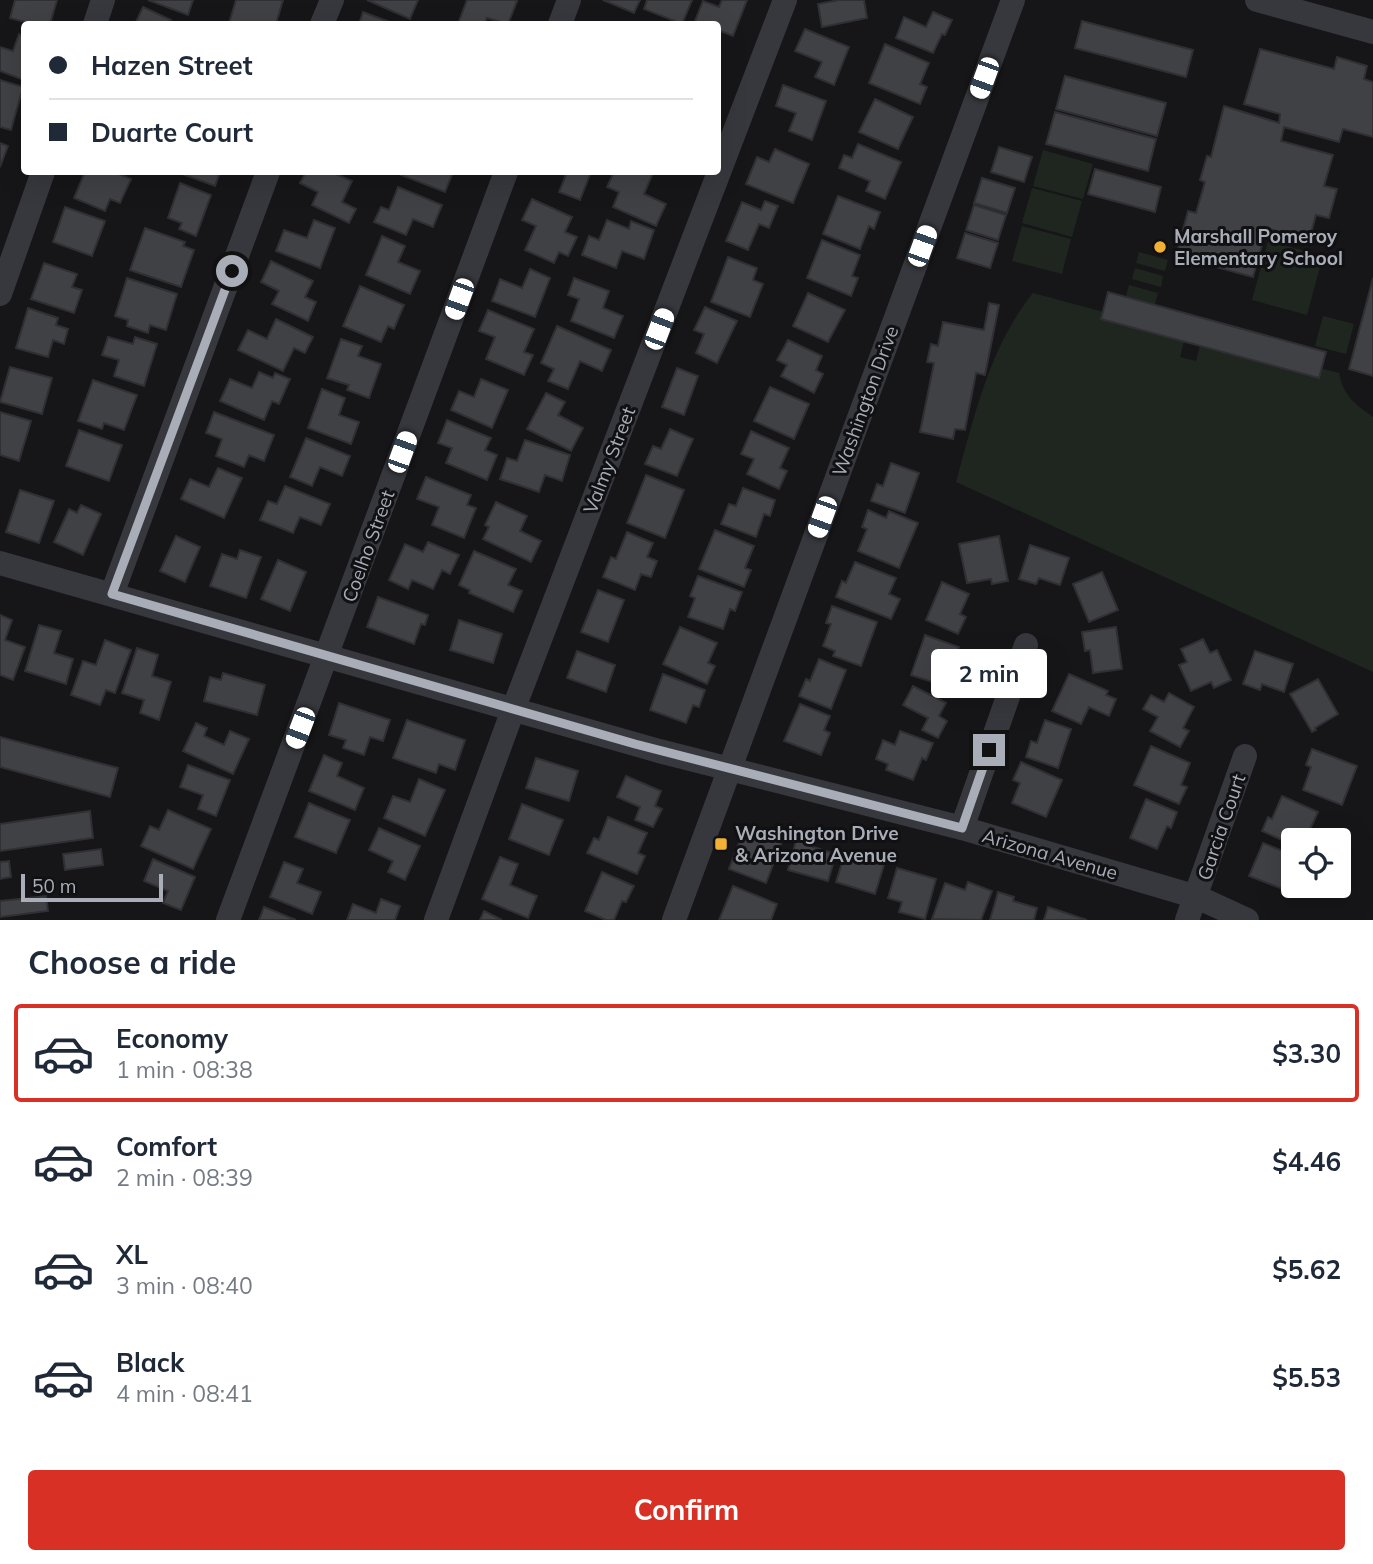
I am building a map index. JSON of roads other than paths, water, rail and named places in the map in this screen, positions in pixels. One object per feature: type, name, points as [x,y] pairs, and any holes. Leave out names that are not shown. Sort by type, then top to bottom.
[{"type":"street","points":[[96,21],[103,0]]},
{"type":"street","points":[[324,21],[331,0]]},
{"type":"street","points":[[561,21],[569,0]]},
{"type":"street","name":"Valmy Street","points":[[721,167],[785,0]]},
{"type":"street","name":"Washington Drive","points":[[674,920],[1013,0]]},
{"type":"street","points":[[1256,0],[1312,7],[1373,32]]},
{"type":"street","points":[[0,294],[42,175]]},
{"type":"street","points":[[112,594],[267,175]]},
{"type":"street","name":"Coelho Street","points":[[228,920],[505,175]]},
{"type":"street","name":"Valmy Street","points":[[436,920],[513,710],[718,175]]},
{"type":"street","name":"Arizona Avenue","points":[[0,563],[729,770],[962,828],[1197,897],[1247,920]]},
{"type":"street","points":[[962,828],[1026,645]]},
{"type":"street","name":"Garcia Court","points":[[1187,920],[1245,756]]},
{"type":"place","name":"Marshall Pomeroy Elementary School","points":[[1160,247]]},
{"type":"place","name":"Washington Drive & Arizona Avenue","points":[[721,844]]}]
